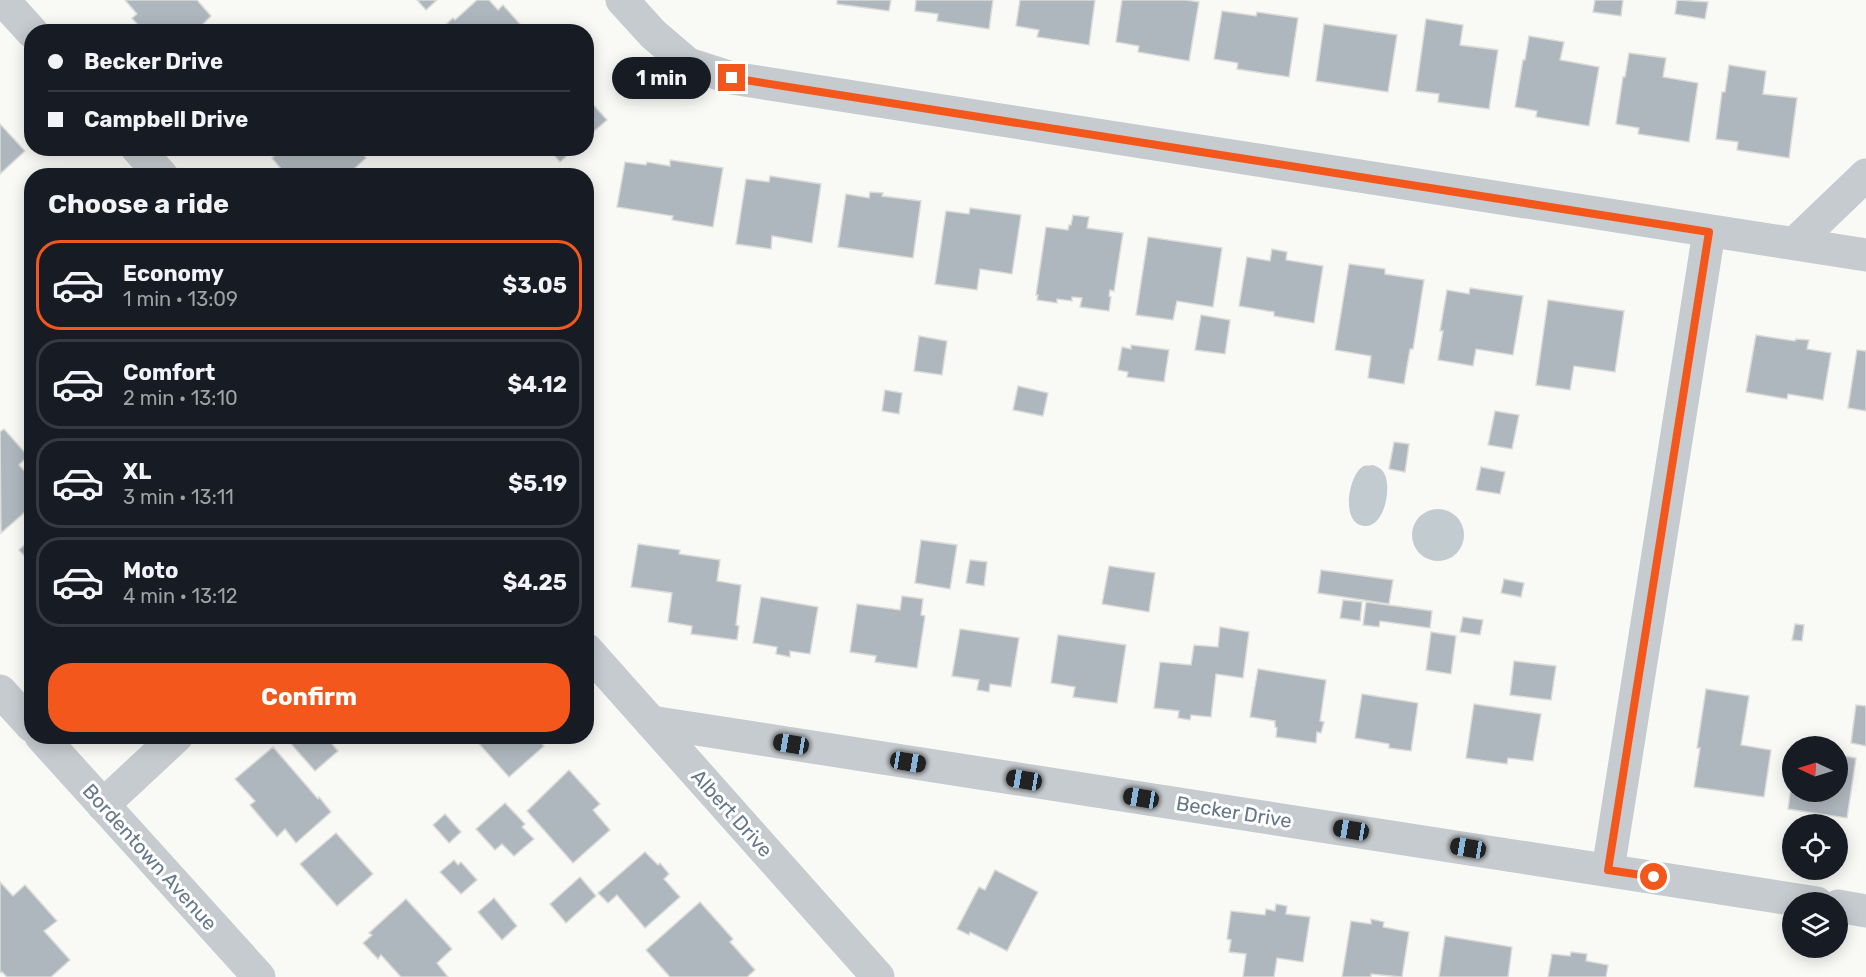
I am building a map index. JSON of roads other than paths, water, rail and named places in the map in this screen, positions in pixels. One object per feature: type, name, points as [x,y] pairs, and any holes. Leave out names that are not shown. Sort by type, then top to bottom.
[{"type":"street","points":[[3,0],[25,24]]},
{"type":"street","points":[[622,0],[652,34],[688,64],[732,78],[1866,255]]},
{"type":"street","points":[[144,156],[155,168]]},
{"type":"street","points":[[1795,243],[1866,175]]},
{"type":"street","points":[[1608,870],[1709,232]]},
{"type":"street","name":"Albert Drive","points":[[594,658],[878,977]]},
{"type":"street","points":[[0,691],[24,717]]},
{"type":"street","name":"Becker Drive","points":[[651,722],[1782,897]]},
{"type":"street","name":"Bordentown Avenue","points":[[48,744],[258,977]]},
{"type":"street","points":[[103,805],[168,744]]},
{"type":"street","points":[[1848,908],[1866,911]]}]
